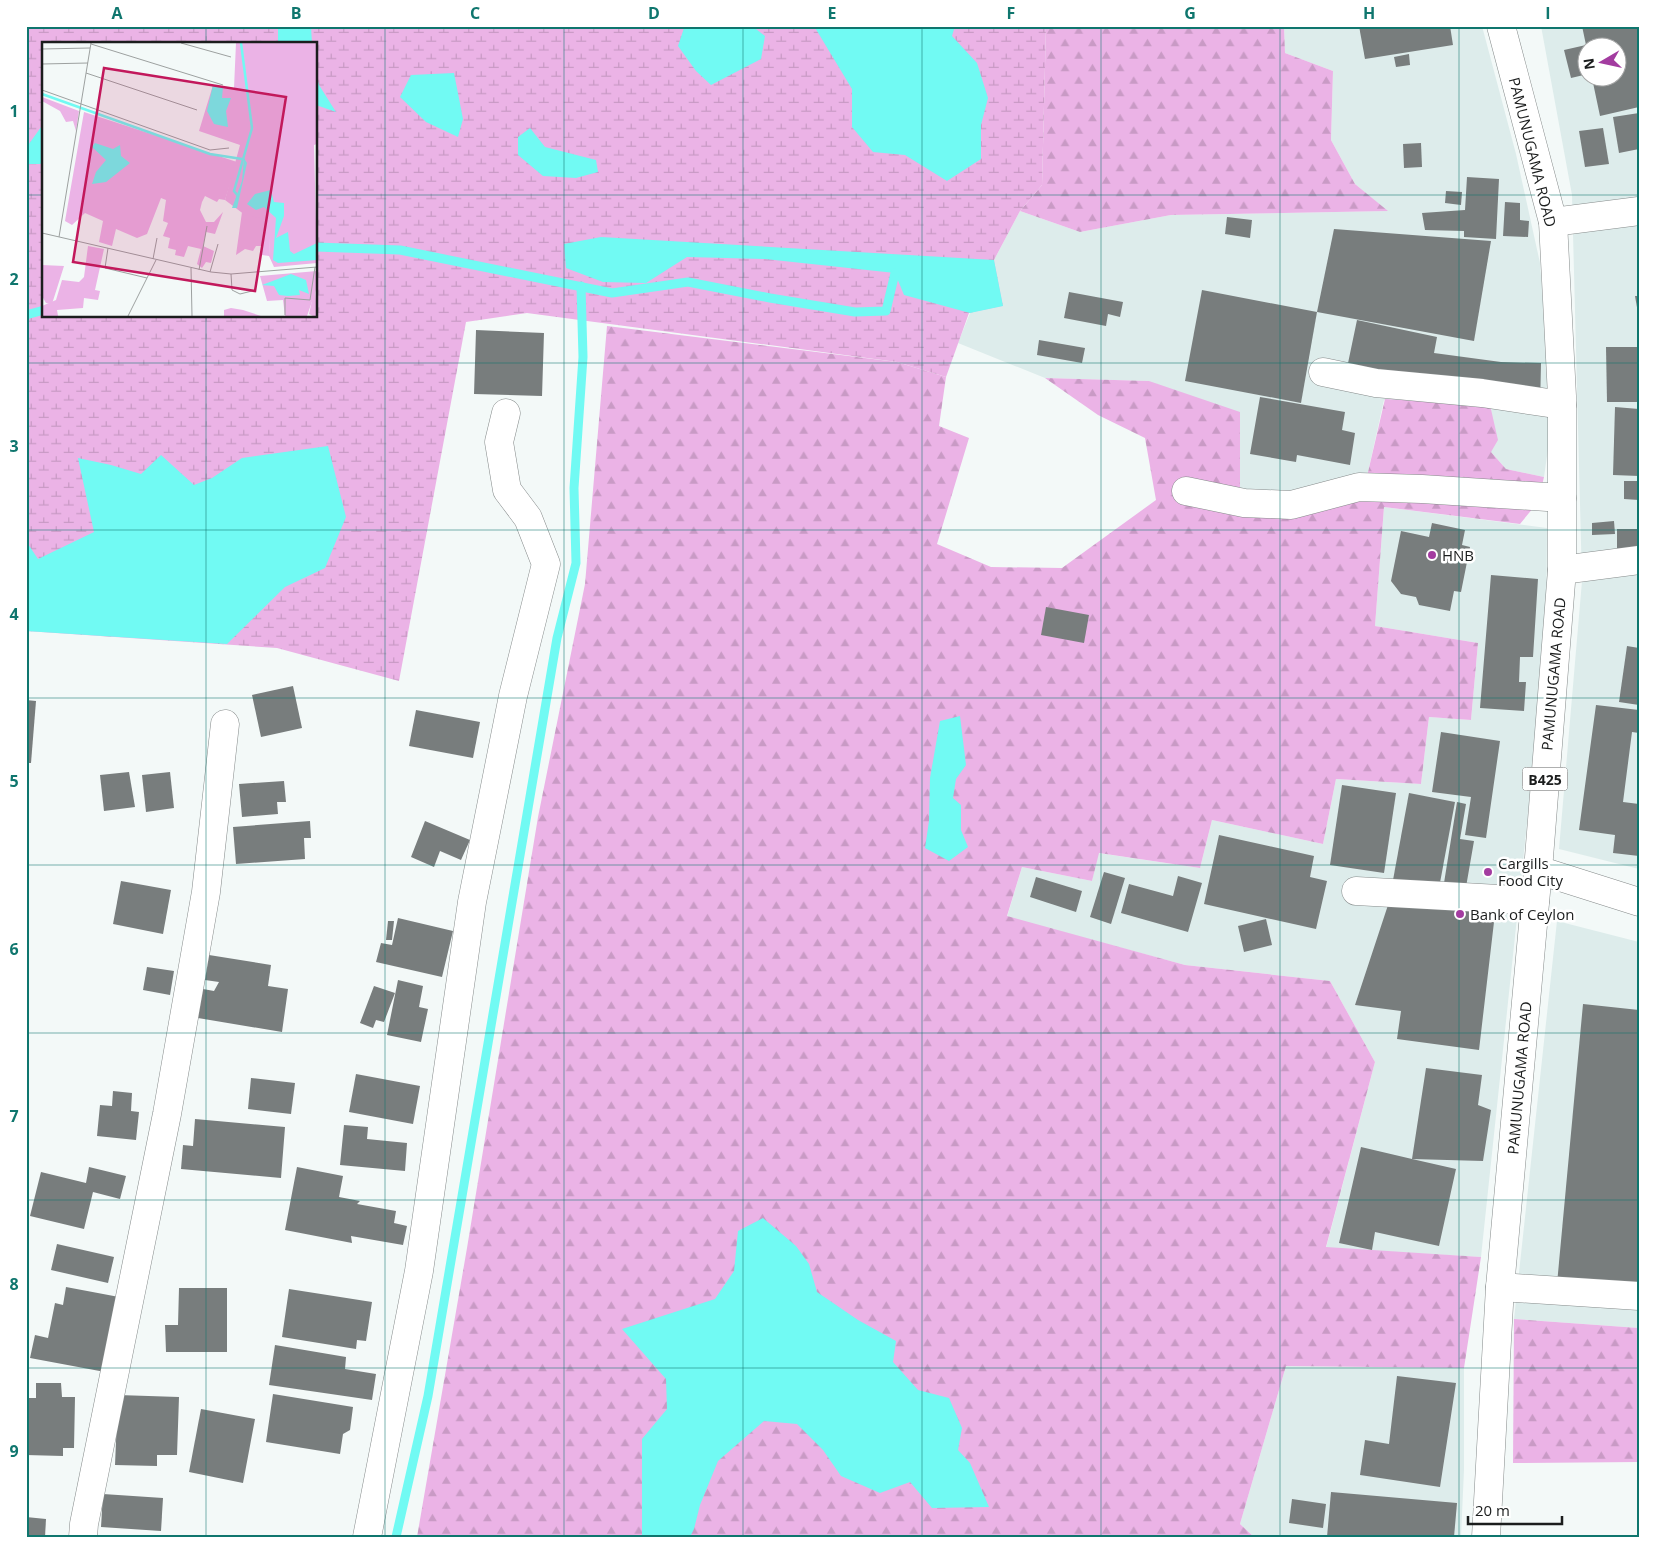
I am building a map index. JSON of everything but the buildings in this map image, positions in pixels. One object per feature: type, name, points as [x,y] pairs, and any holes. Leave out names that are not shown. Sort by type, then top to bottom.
[{"type":"street","name":"PAMUNUGAMA ROAD","points":[[1486,1537],[1500,1287],[1538,870],[1562,570],[1562,405],[1553,222],[1501,26]]},
{"type":"street","points":[[1553,222],[1639,211]]},
{"type":"street","points":[[1323,372],[1376,383],[1482,393],[1562,405]]},
{"type":"street","points":[[367,1537],[419,1271],[472,902],[513,696],[546,564],[528,518],[507,490],[500,442],[506,413]]},
{"type":"street","points":[[1186,491],[1244,503],[1291,505],[1359,487],[1562,498]]},
{"type":"street","points":[[1562,570],[1639,560]]},
{"type":"street","points":[[83,1537],[88,1504],[167,1114],[206,892],[225,724]]},
{"type":"street","points":[[1538,870],[1639,902]]},
{"type":"street","points":[[1356,891],[1535,901]]},
{"type":"street","points":[[1500,1287],[1639,1296]]},
{"type":"shaded area","points":[[1284,26],[1482,26],[1516,154],[1540,263],[1552,421],[1544,477],[1506,469],[1491,452],[1384,400],[1362,499],[1240,490],[1149,381],[1045,378],[958,343],[970,313],[1003,306],[994,260],[1020,211],[1080,232],[1171,215],[1387,211],[1355,184],[1331,140],[1333,71],[1285,53]]},
{"type":"shaded area","points":[[1541,26],[1639,26],[1639,869],[1559,849],[1582,581],[1572,195]]},
{"type":"shaded area","points":[[1384,507],[1547,528],[1546,644],[1481,1257],[1326,1248],[1375,1062],[1330,981],[1185,965],[1007,917],[1022,867],[1092,881],[1098,853],[1200,868],[1212,820],[1323,844],[1336,779],[1421,784],[1429,717],[1471,720],[1478,643],[1375,626]]},
{"type":"shaded area","points":[[1557,921],[1639,942],[1639,1328],[1514,1319]]},
{"type":"shaded area","points":[[1286,1366],[1464,1368],[1464,1470],[1461,1537],[1254,1537],[1240,1524]]},
{"type":"green space","points":[[26,26],[1046,26],[1042,185],[1020,211],[994,260],[1003,306],[969,313],[946,377],[897,362],[527,313],[466,322],[399,681],[277,648],[26,631]]},
{"type":"green space","points":[[1046,26],[1284,26],[1285,53],[1333,71],[1331,140],[1355,184],[1388,211],[1171,215],[1080,232],[1020,211],[1042,185]]},
{"type":"green space","points":[[607,326],[897,362],[946,377],[939,426],[969,438],[937,544],[991,567],[1062,568],[1156,500],[1145,438],[1098,415],[1045,378],[1149,381],[1240,412],[1240,490],[1362,498],[1385,399],[1490,405],[1498,440],[1491,452],[1506,469],[1544,477],[1538,502],[1520,524],[1384,507],[1375,626],[1478,643],[1471,720],[1429,717],[1421,784],[1336,779],[1323,844],[1212,820],[1200,868],[1099,853],[1092,881],[1022,867],[1007,916],[1185,965],[1330,981],[1375,1062],[1326,1247],[1481,1257],[1464,1368],[1286,1366],[1240,1524],[1254,1537],[417,1537],[538,817],[585,584]]},
{"type":"green space","points":[[1514,1319],[1639,1328],[1639,1462],[1513,1463]]},
{"type":"water","points":[[311,26],[312,42],[278,42],[278,27]]},
{"type":"water","points":[[687,26],[752,26],[765,36],[761,59],[711,85],[696,71],[678,46],[684,28]]},
{"type":"water","points":[[814,26],[955,26],[952,36],[977,63],[988,98],[981,125],[981,159],[947,181],[905,155],[873,152],[852,127],[852,89]]},
{"type":"water","points":[[454,73],[463,119],[458,137],[426,122],[400,97],[411,75]]},
{"type":"water","points":[[318,81],[319,85],[336,112],[318,106]]},
{"type":"water","points":[[42,126],[42,163],[26,164],[26,148]]},
{"type":"water","points":[[530,128],[545,147],[596,160],[598,172],[576,178],[543,176],[518,155],[518,137]]},
{"type":"water","points":[[601,237],[994,260],[1003,306],[970,313],[904,295],[895,273],[765,259],[687,257],[646,283],[603,282],[566,268],[564,244]]},
{"type":"water","points":[[328,446],[346,517],[325,568],[285,587],[227,644],[26,631],[26,541],[38,559],[94,532],[78,458],[141,474],[161,455],[194,485],[212,478],[242,458]]},
{"type":"water","points":[[960,716],[966,765],[956,779],[953,798],[961,805],[961,830],[968,847],[949,861],[925,848],[929,821],[930,778],[940,721]]},
{"type":"water","points":[[763,1218],[796,1246],[809,1264],[817,1292],[858,1320],[896,1341],[893,1362],[918,1390],[949,1398],[962,1428],[958,1450],[970,1463],[989,1507],[932,1508],[910,1482],[880,1493],[841,1476],[823,1450],[797,1424],[764,1421],[718,1461],[700,1505],[690,1537],[642,1537],[642,1439],[667,1409],[666,1379],[622,1329],[715,1299],[734,1271],[738,1231]]},
{"type":"waterway","points":[[318,247],[400,250],[612,293],[688,282],[855,312],[886,311],[895,273]]},
{"type":"waterway","points":[[396,1537],[428,1396],[557,638],[576,563],[574,488],[583,357],[581,286]]},
{"type":"waterway","points":[[26,315],[42,311]]},
{"type":"place","name":"HNB","points":[[1432,555]]},
{"type":"place","name":"Cargills Food City","points":[[1488,872]]},
{"type":"place","name":"Bank of Ceylon","points":[[1460,914]]}]
